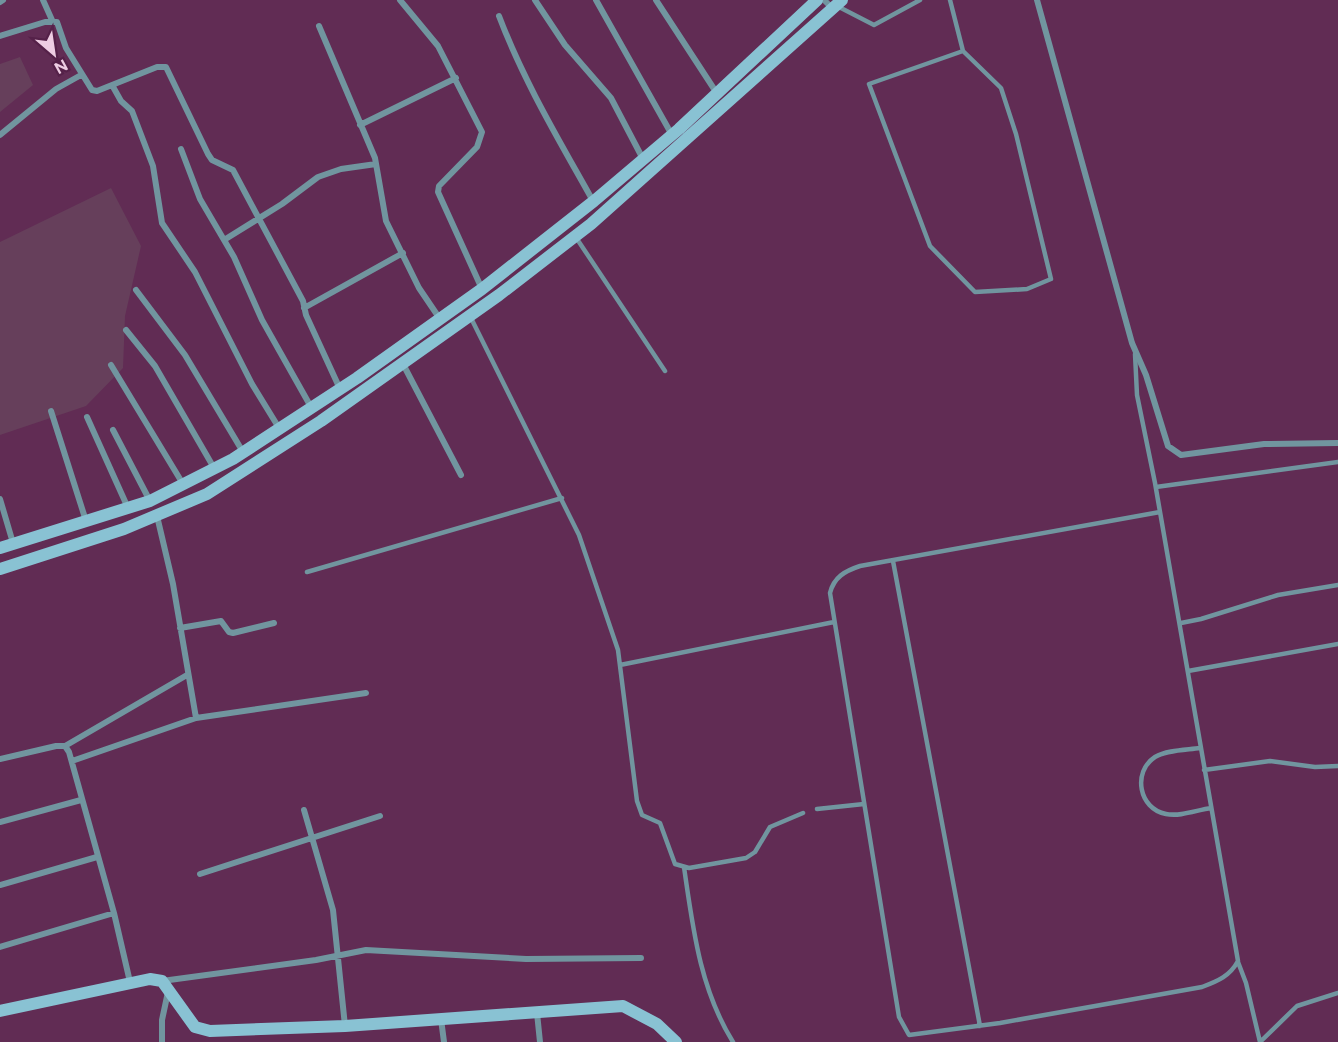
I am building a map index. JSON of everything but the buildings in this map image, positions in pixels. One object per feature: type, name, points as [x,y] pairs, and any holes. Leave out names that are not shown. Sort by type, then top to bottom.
[{"type":"main road","points":[[0,548],[150,501],[243,452],[340,389],[482,289],[594,201],[718,94],[817,0]]},
{"type":"main road","points":[[0,569],[124,529],[207,494],[321,421],[470,316],[575,236],[809,30],[836,2]]},
{"type":"main road","points":[[799,18],[809,30]]},
{"type":"main road","points":[[612,186],[623,195]]},
{"type":"main road","points":[[440,319],[449,331]]},
{"type":"main road","points":[[311,407],[321,421]]},
{"type":"main road","points":[[0,1011],[150,979],[165,986],[195,1027],[210,1031],[345,1026],[623,1006],[657,1024],[676,1042]]},
{"type":"street","points":[[43,0],[52,20],[59,25],[66,48],[92,90],[112,85],[157,67],[166,67],[208,154],[212,160],[233,170],[304,308],[340,389]]},
{"type":"street","points":[[400,0],[438,46],[480,124],[481,141],[439,186],[438,192],[482,289]]},
{"type":"street","points":[[535,0],[565,45],[610,98],[643,160]]},
{"type":"street","points":[[596,0],[672,135]]},
{"type":"street","points":[[656,0],[725,105]]},
{"type":"street","points":[[1037,0],[1135,351],[1146,375],[1168,446],[1177,454],[1264,444],[1338,443]]},
{"type":"street","points":[[499,16],[517,63],[556,137],[594,201]]},
{"type":"street","points":[[0,36],[52,20]]},
{"type":"street","points":[[319,26],[331,49],[376,164],[386,221],[419,288],[440,319]]},
{"type":"street","points":[[0,135],[56,89],[81,75]]},
{"type":"street","points":[[360,125],[456,78]]},
{"type":"street","points":[[112,85],[121,101],[132,111],[153,166],[162,223],[195,272],[252,384],[279,428]]},
{"type":"street","points":[[181,149],[200,199],[224,240],[262,321],[311,407]]},
{"type":"street","points":[[224,240],[256,218],[282,204],[318,177],[341,169],[376,164]]},
{"type":"street","points":[[304,308],[403,253]]},
{"type":"street","points":[[136,290],[185,355],[243,452]]},
{"type":"street","points":[[126,330],[155,366],[214,469]]},
{"type":"street","points":[[403,364],[461,475]]},
{"type":"street","points":[[111,365],[183,484]]},
{"type":"street","points":[[51,411],[86,522]]},
{"type":"street","points":[[87,417],[128,508]]},
{"type":"street","points":[[114,430],[150,501]]},
{"type":"street","points":[[0,499],[13,543]]},
{"type":"street","points":[[157,516],[196,718]]},
{"type":"street","points":[[180,628],[221,621],[233,633],[274,623]]},
{"type":"street","points":[[0,759],[42,748],[65,746],[188,675]]},
{"type":"street","points":[[72,761],[196,718],[366,693]]},
{"type":"street","points":[[65,746],[72,761],[114,913],[130,982]]},
{"type":"street","points":[[0,822],[81,800]]},
{"type":"street","points":[[304,810],[311,838],[323,869],[333,910],[345,1026]]},
{"type":"street","points":[[200,874],[380,816]]},
{"type":"street","points":[[0,885],[97,857]]},
{"type":"street","points":[[0,947],[114,913]]},
{"type":"street","points":[[162,1042],[165,986],[366,950],[526,959],[641,958]]},
{"type":"street","points":[[537,1012],[540,1042]]},
{"type":"street","points":[[441,1019],[444,1042]]},
{"type":"lane","points":[[836,2],[874,25],[920,0]]},
{"type":"lane","points":[[950,0],[963,51],[1001,88],[1016,134],[1051,279],[1027,289],[975,292],[930,246],[869,84],[963,51]]},
{"type":"lane","points":[[575,236],[665,371]]},
{"type":"lane","points":[[470,316],[579,535],[618,650],[638,808],[642,815],[660,823],[675,864],[684,867],[746,858],[755,852],[770,827],[802,813]]},
{"type":"lane","points":[[1135,351],[1137,394],[1181,623],[1200,747],[1238,962],[1246,983],[1260,1042],[1297,1006],[1338,993]]},
{"type":"lane","points":[[1156,487],[1338,462]]},
{"type":"lane","points":[[307,572],[562,498]]},
{"type":"lane","points":[[1160,512],[860,566],[835,580],[830,593],[834,622],[899,1017],[909,1035],[980,1026],[1202,987],[1219,981],[1232,971],[1238,962]]},
{"type":"lane","points":[[893,561],[980,1026]]},
{"type":"lane","points":[[1181,623],[1201,620],[1278,595],[1338,585]]},
{"type":"lane","points":[[620,665],[834,622]]},
{"type":"lane","points":[[1188,671],[1338,644]]},
{"type":"lane","points":[[1200,747],[1162,754],[1154,758],[1143,772],[1141,789],[1149,805],[1164,814],[1173,815],[1211,808]]},
{"type":"lane","points":[[1204,770],[1270,761],[1315,767],[1338,766]]},
{"type":"lane","points":[[817,809],[864,804]]},
{"type":"lane","points":[[684,867],[694,937],[707,991],[733,1042]]},
{"type":"shaded area","points":[[20,57],[33,85],[0,112],[0,64]]},
{"type":"shaded area","points":[[111,188],[141,246],[125,316],[123,368],[86,406],[0,435],[0,242]]}]
